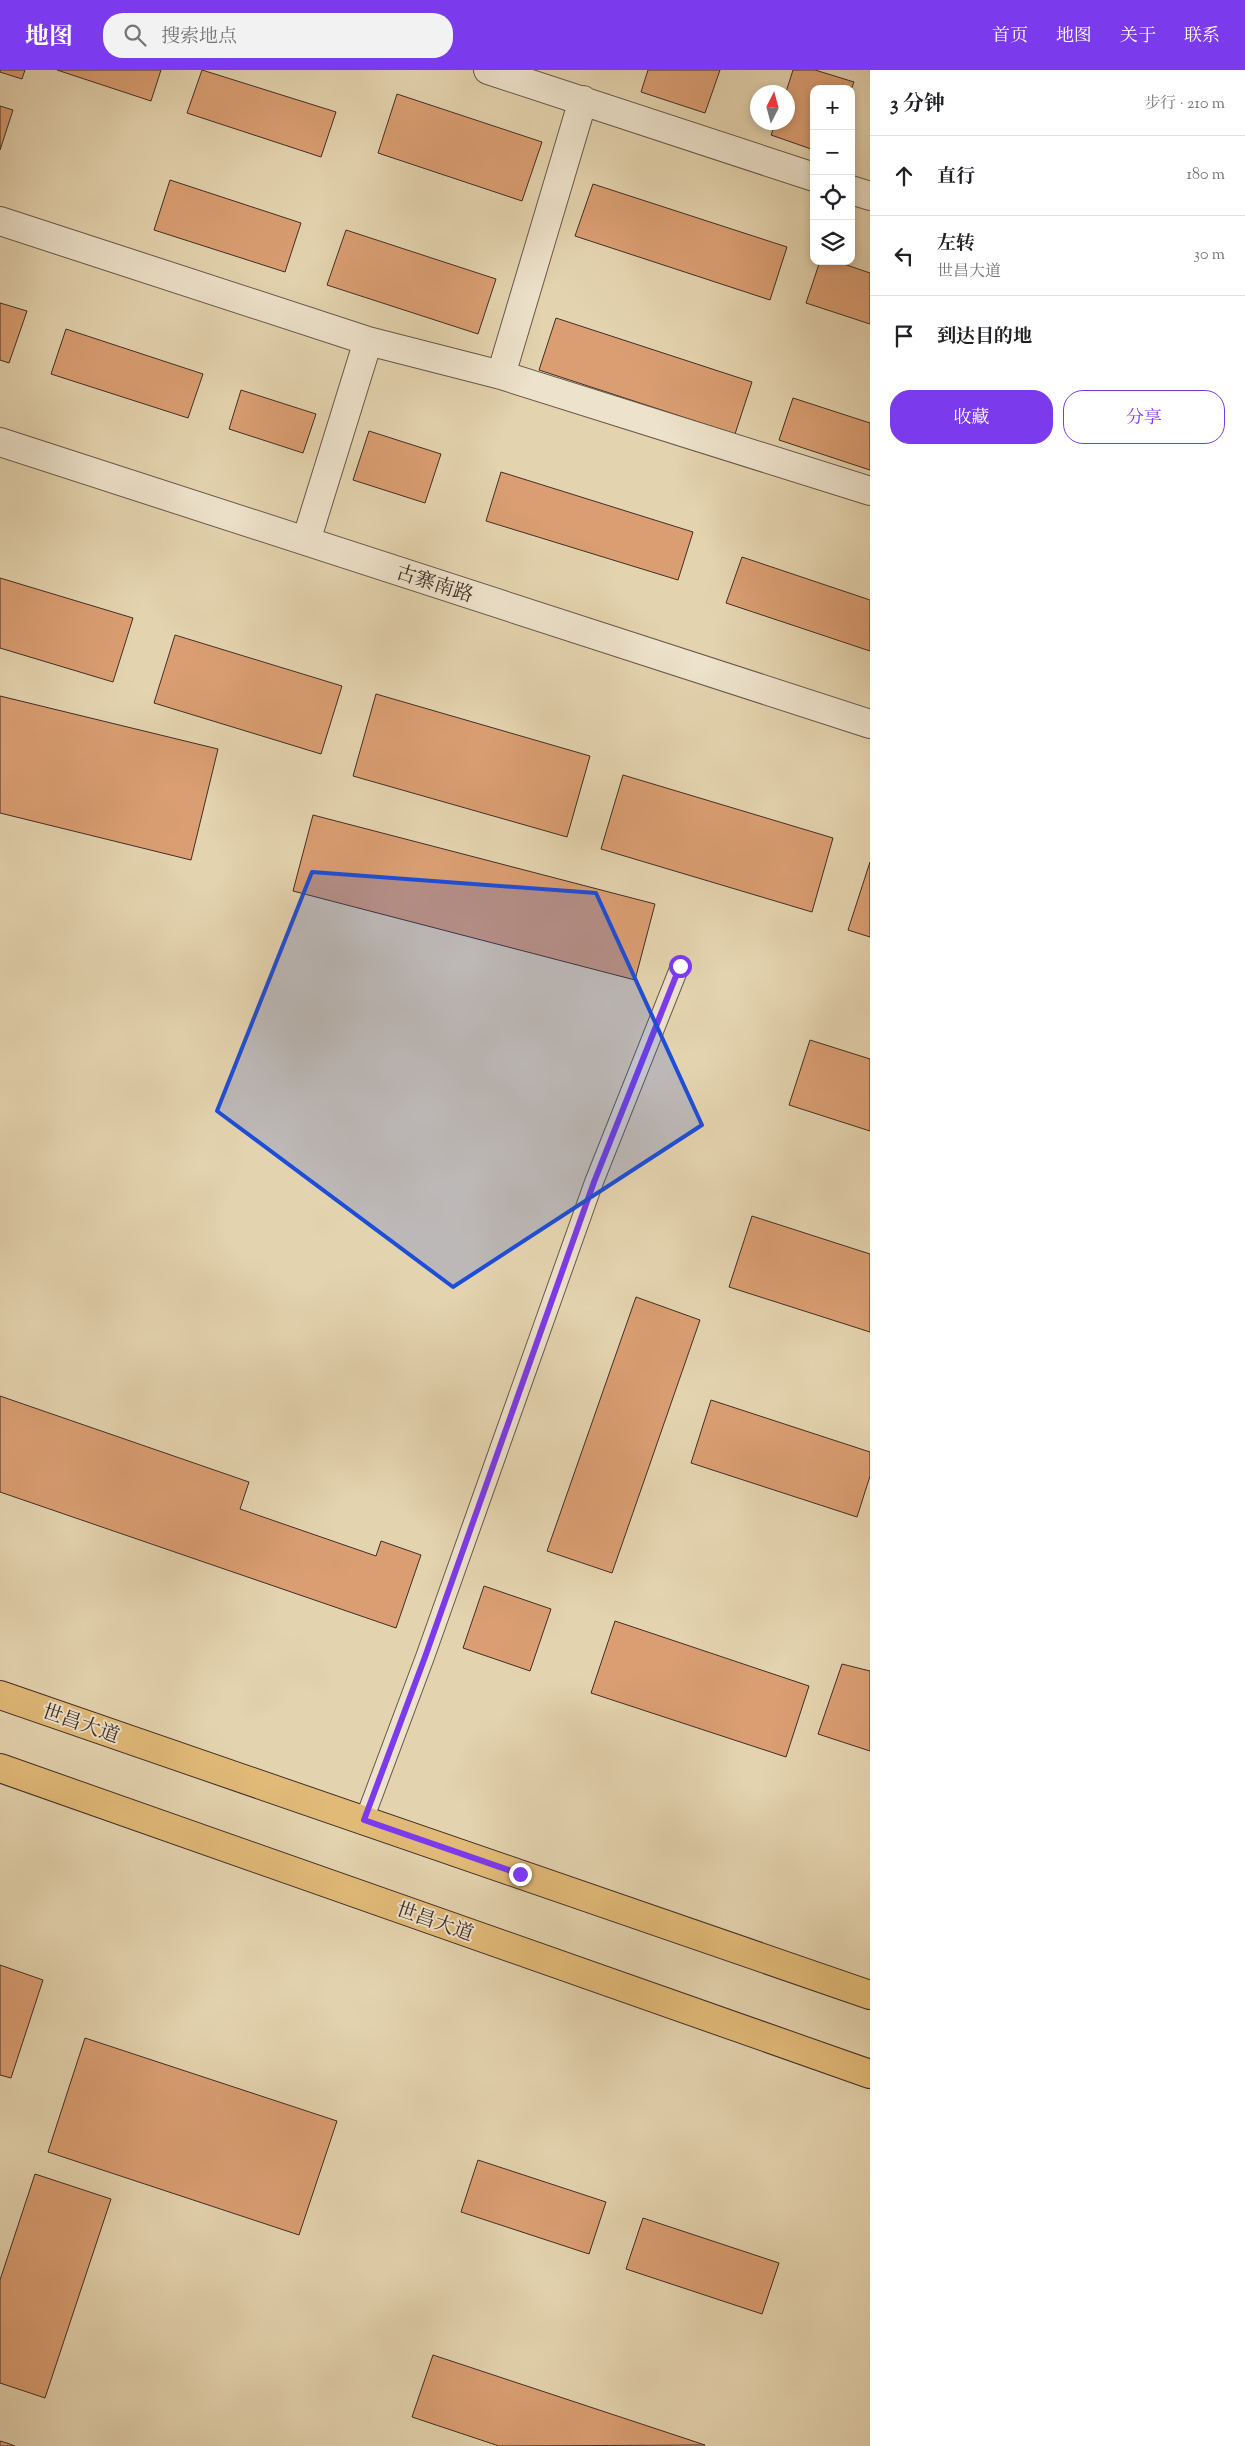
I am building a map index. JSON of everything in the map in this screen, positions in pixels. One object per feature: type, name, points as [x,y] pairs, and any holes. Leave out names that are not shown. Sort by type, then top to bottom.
[{"type":"main road","name":"世昌大道","points":[[0,1695],[870,1995]]},
{"type":"main road","name":"世昌大道","points":[[0,1768],[870,2074]]},
{"type":"street","points":[[488,70],[810,176]]},
{"type":"street","points":[[501,375],[583,100]]},
{"type":"street","points":[[855,191],[870,196]]},
{"type":"street","points":[[0,221],[368,342],[501,375],[870,491]]},
{"type":"street","points":[[306,541],[368,342]]},
{"type":"street","name":"古寨南路","points":[[0,442],[870,724]]},
{"type":"lane","points":[[364,1820],[425,1657],[594,1182],[680,966]]},
{"type":"highlighted area","points":[[312,872],[596,893],[702,1125],[453,1287],[217,1111]]},
{"type":"building","points":[[0,70],[25,70],[22,79],[0,72]]},
{"type":"building","points":[[57,70],[161,70],[151,101]]},
{"type":"building","points":[[202,70],[336,112],[321,157],[187,113]]},
{"type":"building","points":[[648,70],[720,70],[705,113],[641,92]]},
{"type":"building","points":[[793,70],[815,70],[854,82],[853,85],[810,85],[810,149],[771,135],[773,130],[795,130],[795,85],[788,85]]},
{"type":"building","points":[[397,94],[542,142],[522,201],[378,153]]},
{"type":"building","points":[[0,106],[13,110],[0,150]]},
{"type":"building","points":[[170,180],[301,223],[285,272],[154,230]]},
{"type":"building","points":[[593,184],[787,247],[770,300],[575,236]]},
{"type":"building","points":[[346,230],[496,279],[478,334],[327,285]]},
{"type":"building","points":[[819,265],[847,265],[870,273],[870,324],[806,303]]},
{"type":"building","points":[[0,303],[27,311],[9,363],[0,360]]},
{"type":"building","points":[[556,318],[752,382],[735,434],[539,370]]},
{"type":"building","points":[[66,329],[203,374],[188,418],[51,374]]},
{"type":"building","points":[[241,390],[316,414],[303,453],[229,429]]},
{"type":"building","points":[[793,398],[870,423],[870,470],[779,440]]},
{"type":"building","points":[[369,431],[441,454],[425,503],[353,480]]},
{"type":"building","points":[[501,472],[693,532],[678,580],[486,521]]},
{"type":"building","points":[[742,557],[870,600],[870,651],[726,603]]},
{"type":"building","points":[[0,578],[133,618],[113,682],[0,648]]},
{"type":"building","points":[[175,635],[342,686],[321,754],[154,703]]},
{"type":"building","points":[[376,694],[590,756],[567,837],[353,776]]},
{"type":"building","points":[[0,696],[218,749],[191,860],[0,813]]},
{"type":"building","points":[[623,775],[833,838],[812,912],[601,849]]},
{"type":"building","points":[[313,815],[655,904],[635,980],[293,891]]},
{"type":"building","points":[[870,862],[870,937],[848,930]]},
{"type":"building","points":[[810,1040],[870,1059],[870,1131],[789,1105]]},
{"type":"building","points":[[752,1216],[870,1254],[870,1332],[729,1287]]},
{"type":"building","points":[[636,1297],[700,1320],[612,1573],[547,1551]]},
{"type":"building","points":[[0,1396],[249,1482],[240,1509],[376,1556],[381,1541],[421,1555],[396,1628],[0,1492]]},
{"type":"building","points":[[711,1400],[870,1452],[870,1476],[857,1517],[691,1463]]},
{"type":"building","points":[[484,1586],[551,1609],[530,1671],[463,1648]]},
{"type":"building","points":[[615,1621],[809,1686],[786,1757],[591,1693]]},
{"type":"building","points":[[842,1664],[870,1671],[870,1751],[818,1734]]},
{"type":"building","points":[[0,1965],[43,1980],[11,2078],[0,2075]]},
{"type":"building","points":[[85,2038],[337,2121],[299,2235],[48,2152]]},
{"type":"building","points":[[478,2160],[606,2202],[589,2254],[461,2212]]},
{"type":"building","points":[[35,2174],[111,2199],[45,2398],[0,2383],[0,2280]]},
{"type":"building","points":[[643,2218],[779,2263],[762,2314],[626,2269]]},
{"type":"building","points":[[433,2355],[705,2445],[499,2446],[412,2417]]},
{"type":"building","points":[[0,2441],[7,2443],[15,2446],[0,2446]]},
{"type":"route","points":[[520,1874],[364,1820],[425,1657],[483,1489],[594,1182],[680,966]]}]
